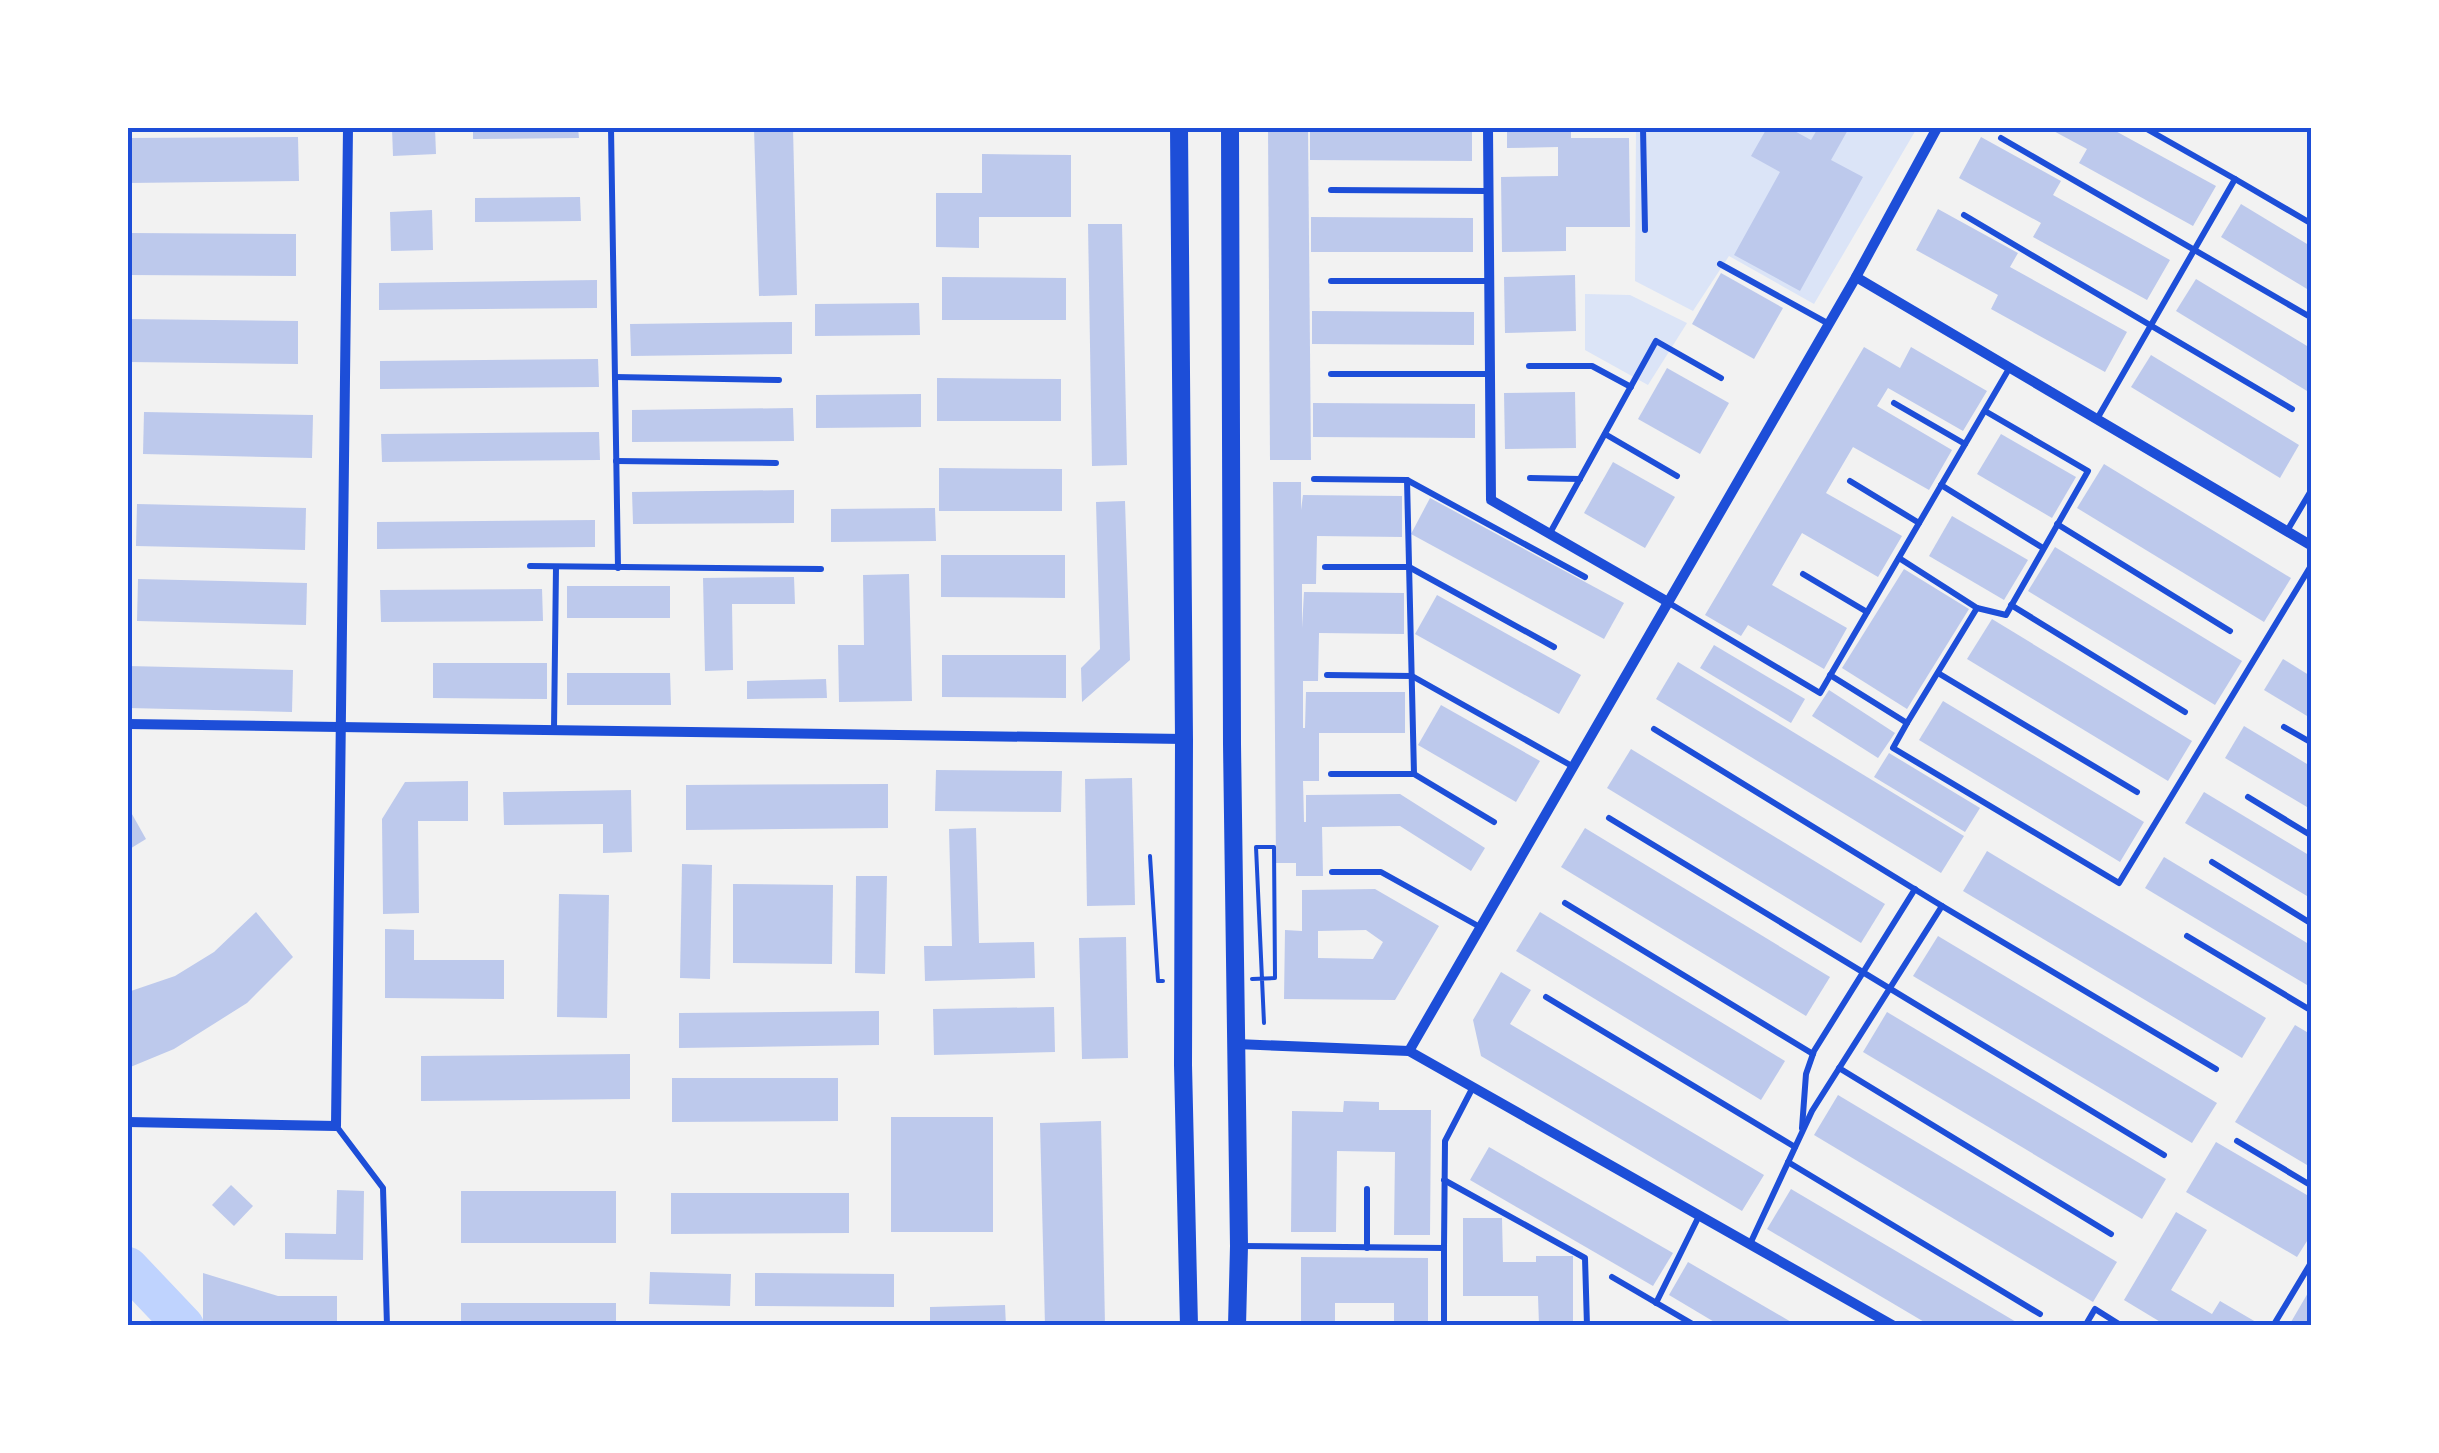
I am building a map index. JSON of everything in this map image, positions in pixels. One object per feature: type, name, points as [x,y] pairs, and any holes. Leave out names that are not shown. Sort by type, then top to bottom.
[{"type":"main road","points":[[1179,128],[1188,1326]]},
{"type":"main road","points":[[1230,128],[1237,1326]]},
{"type":"street","points":[[128,1122],[336,1126],[348,128]]},
{"type":"street","points":[[1488,128],[1490,500],[1668,602]]},
{"type":"street","points":[[1409,1050],[1856,277],[1937,128]]},
{"type":"street","points":[[1856,277],[2312,546]]},
{"type":"street","points":[[128,724],[1184,739]]},
{"type":"street","points":[[1236,1044],[1409,1050],[1894,1326]]},
{"type":"lane","points":[[612,128],[618,568]]},
{"type":"lane","points":[[1643,128],[1645,230]]},
{"type":"lane","points":[[2145,128],[2312,224]]},
{"type":"lane","points":[[2001,138],[2312,318]]},
{"type":"lane","points":[[2097,419],[2235,180]]},
{"type":"lane","points":[[1331,190],[1489,191]]},
{"type":"lane","points":[[1964,215],[2292,408]]},
{"type":"lane","points":[[1720,264],[1829,324]]},
{"type":"lane","points":[[1331,281],[1489,281]]},
{"type":"lane","points":[[1550,534],[1656,341],[1721,378]]},
{"type":"lane","points":[[1529,366],[1592,366],[1631,387]]},
{"type":"lane","points":[[1668,602],[1820,692],[2010,368]]},
{"type":"lane","points":[[1331,374],[1490,374]]},
{"type":"lane","points":[[614,377],[779,380]]},
{"type":"lane","points":[[1894,404],[1965,444]]},
{"type":"lane","points":[[1898,558],[1976,608],[2006,615],[2088,471],[1985,410]]},
{"type":"lane","points":[[1605,434],[1677,476]]},
{"type":"lane","points":[[616,461],[776,463]]},
{"type":"lane","points":[[1530,478],[1580,479]]},
{"type":"lane","points":[[1314,479],[1407,480],[1584,577]]},
{"type":"lane","points":[[1407,480],[1414,774]]},
{"type":"lane","points":[[1850,481],[1919,523]]},
{"type":"lane","points":[[1941,485],[2043,548]]},
{"type":"lane","points":[[2287,531],[2312,488]]},
{"type":"lane","points":[[2058,524],[2230,630]]},
{"type":"lane","points":[[1976,608],[1893,748],[2118,883],[2312,564]]},
{"type":"lane","points":[[530,566],[822,568]]},
{"type":"lane","points":[[554,730],[556,567]]},
{"type":"lane","points":[[1325,568],[1409,567],[1554,647]]},
{"type":"lane","points":[[1803,574],[1867,612]]},
{"type":"lane","points":[[2011,605],[2184,712]]},
{"type":"lane","points":[[1938,673],[2137,792]]},
{"type":"lane","points":[[1327,675],[1412,676],[1572,766]]},
{"type":"lane","points":[[1830,675],[1908,724]]},
{"type":"lane","points":[[2284,727],[2312,744]]},
{"type":"lane","points":[[1654,728],[2216,1070]]},
{"type":"lane","points":[[1331,774],[1414,774],[1494,822]]},
{"type":"lane","points":[[2248,797],[2312,836]]},
{"type":"lane","points":[[1609,818],[2164,1155]]},
{"type":"lane","points":[[2212,862],[2312,924]]},
{"type":"lane","points":[[1332,872],[1382,872],[1480,927]]},
{"type":"lane","points":[[1802,1132],[1806,1074],[1813,1054],[1915,890]]},
{"type":"lane","points":[[1565,903],[1813,1054]]},
{"type":"lane","points":[[1750,1244],[1812,1111],[1942,906]]},
{"type":"lane","points":[[2187,936],[2312,1011]]},
{"type":"lane","points":[[1546,997],[1795,1147]]},
{"type":"lane","points":[[1839,1068],[2110,1234]]},
{"type":"lane","points":[[1444,1326],[1444,1141],[1473,1087]]},
{"type":"lane","points":[[336,1126],[382,1188],[387,1326]]},
{"type":"lane","points":[[2236,1141],[2312,1186]]},
{"type":"lane","points":[[1788,1162],[2040,1314]]},
{"type":"lane","points":[[1444,1180],[1585,1258],[1587,1326]]},
{"type":"lane","points":[[1367,1248],[1368,1189]]},
{"type":"lane","points":[[1656,1303],[1700,1215]]},
{"type":"lane","points":[[1238,1246],[1444,1248]]},
{"type":"lane","points":[[2273,1326],[2312,1261]]},
{"type":"lane","points":[[1612,1278],[1696,1326]]},
{"type":"lane","points":[[2085,1326],[2095,1309],[2122,1326]]},
{"type":"path","points":[[1264,1023],[1256,847],[1274,847],[1275,855]]},
{"type":"shaded area","points":[[1636,128],[1917,128],[1814,304],[1729,256],[1693,311],[1635,281]]},
{"type":"shaded area","points":[[1585,294],[1630,295],[1687,323],[1648,385],[1585,350]]},
{"type":"building","points":[[392,128],[435,128],[436,154],[393,156]]},
{"type":"building","points":[[473,128],[578,128],[579,138],[473,139]]},
{"type":"building","points":[[754,128],[793,128],[797,295],[759,296]]},
{"type":"building","points":[[1268,128],[1308,128],[1311,460],[1270,460]]},
{"type":"building","points":[[1310,128],[1472,128],[1472,161],[1310,160]]},
{"type":"building","points":[[1507,128],[1571,128],[1571,138],[1629,138],[1630,227],[1566,227],[1566,251],[1502,252],[1501,177],[1558,176],[1558,147],[1507,148]]},
{"type":"building","points":[[1767,128],[1789,128],[1811,140],[1818,128],[1849,128],[1831,160],[1863,177],[1800,291],[1734,255],[1780,172],[1751,156]]},
{"type":"building","points":[[2048,128],[2110,128],[2216,186],[2193,226],[2079,163],[2087,149]]},
{"type":"building","points":[[298,137],[299,181],[128,183],[128,138]]},
{"type":"building","points":[[1981,137],[2061,181],[2053,195],[2170,260],[2147,300],[2033,237],[2041,223],[1959,178]]},
{"type":"building","points":[[982,154],[1071,155],[1071,217],[979,217],[979,248],[936,247],[936,193],[982,193]]},
{"type":"building","points":[[580,197],[581,221],[475,222],[475,198]]},
{"type":"building","points":[[2241,204],[2312,247],[2312,292],[2221,237]]},
{"type":"building","points":[[1938,209],[2018,253],[2010,267],[2127,332],[2105,372],[1991,309],[1998,295],[1916,250]]},
{"type":"building","points":[[432,210],[433,250],[391,251],[390,212]]},
{"type":"building","points":[[1311,217],[1473,218],[1473,252],[1311,252]]},
{"type":"building","points":[[1088,224],[1122,224],[1127,465],[1092,466]]},
{"type":"building","points":[[128,233],[296,234],[296,276],[128,275]]},
{"type":"building","points":[[1721,273],[1783,308],[1754,359],[1692,324]]},
{"type":"building","points":[[1575,275],[1576,331],[1505,333],[1504,277]]},
{"type":"building","points":[[942,277],[1066,278],[1066,320],[942,320]]},
{"type":"building","points":[[2196,279],[2312,349],[2312,394],[2176,311]]},
{"type":"building","points":[[597,280],[597,308],[379,310],[379,283]]},
{"type":"building","points":[[919,303],[920,335],[815,336],[815,304]]},
{"type":"building","points":[[1312,311],[1474,312],[1474,345],[1312,344]]},
{"type":"building","points":[[128,319],[298,321],[298,364],[128,362]]},
{"type":"building","points":[[792,322],[792,354],[631,356],[630,324]]},
{"type":"building","points":[[1864,347],[1900,368],[1911,347],[1987,391],[1963,431],[1888,388],[1877,406],[1952,450],[1929,490],[1853,447],[1826,493],[1902,536],[1878,577],[1802,533],[1772,585],[1847,628],[1824,669],[1748,625],[1741,636],[1705,615]]},
{"type":"building","points":[[2151,355],[2299,445],[2280,478],[2131,387]]},
{"type":"building","points":[[598,359],[599,387],[380,389],[380,361]]},
{"type":"building","points":[[1667,368],[1729,403],[1700,454],[1638,419]]},
{"type":"building","points":[[937,378],[1061,379],[1061,421],[937,421]]},
{"type":"building","points":[[1575,392],[1576,448],[1505,449],[1504,393]]},
{"type":"building","points":[[921,394],[921,427],[816,428],[816,395]]},
{"type":"building","points":[[1313,403],[1475,404],[1475,438],[1313,437]]},
{"type":"building","points":[[793,408],[794,441],[632,442],[632,410]]},
{"type":"building","points":[[144,412],[313,415],[312,458],[143,454]]},
{"type":"building","points":[[599,432],[600,460],[382,462],[381,434]]},
{"type":"building","points":[[2001,434],[2076,477],[2052,518],[1977,474]]},
{"type":"building","points":[[1613,462],[1675,497],[1645,548],[1584,513]]},
{"type":"building","points":[[2104,464],[2291,578],[2264,622],[2077,508]]},
{"type":"building","points":[[939,468],[1062,469],[1062,511],[939,511]]},
{"type":"building","points":[[1273,482],[1301,482],[1301,510],[1303,495],[1402,496],[1402,537],[1317,536],[1316,584],[1302,584],[1302,628],[1304,592],[1404,593],[1404,634],[1319,633],[1318,681],[1303,681],[1303,728],[1306,692],[1405,692],[1405,733],[1319,733],[1319,781],[1303,781],[1304,822],[1306,795],[1400,794],[1485,848],[1471,871],[1400,826],[1322,827],[1323,876],[1296,876],[1296,863],[1276,863]]},
{"type":"building","points":[[794,490],[794,523],[633,524],[632,492]]},
{"type":"building","points":[[1430,498],[1624,603],[1604,639],[1411,534]]},
{"type":"building","points":[[1125,501],[1130,660],[1082,702],[1081,668],[1100,649],[1096,502]]},
{"type":"building","points":[[137,504],[306,508],[305,550],[136,546]]},
{"type":"building","points":[[935,508],[936,541],[831,542],[831,509]]},
{"type":"building","points":[[1952,516],[2028,560],[2004,600],[1929,556]]},
{"type":"building","points":[[595,520],[595,547],[377,549],[377,522]]},
{"type":"building","points":[[2055,547],[2242,661],[2215,705],[2028,591]]},
{"type":"building","points":[[941,555],[1065,555],[1065,598],[941,597]]},
{"type":"building","points":[[1904,569],[1969,609],[1907,709],[1842,668]]},
{"type":"building","points":[[909,574],[912,701],[839,702],[838,645],[864,645],[863,575]]},
{"type":"building","points":[[794,577],[795,604],[732,604],[733,670],[705,671],[703,578]]},
{"type":"building","points":[[138,579],[307,583],[306,625],[137,621]]},
{"type":"building","points":[[567,586],[670,586],[670,618],[567,618]]},
{"type":"building","points":[[542,589],[543,621],[381,622],[380,590]]},
{"type":"building","points":[[1437,595],[1581,675],[1559,714],[1415,634]]},
{"type":"building","points":[[1992,619],[2192,741],[2168,781],[1967,659]]},
{"type":"building","points":[[1714,645],[1805,699],[1791,723],[1700,668]]},
{"type":"building","points":[[942,655],[1066,655],[1066,698],[942,697]]},
{"type":"building","points":[[2283,659],[2312,677],[2312,719],[2264,690]]},
{"type":"building","points":[[1678,662],[1964,836],[1941,873],[1656,699]]},
{"type":"building","points":[[433,663],[547,663],[547,699],[433,698]]},
{"type":"building","points":[[128,666],[293,670],[292,712],[128,708]]},
{"type":"building","points":[[567,673],[670,673],[671,705],[567,705]]},
{"type":"building","points":[[826,679],[827,698],[747,699],[747,681]]},
{"type":"building","points":[[1829,690],[1895,733],[1878,758],[1812,716]]},
{"type":"building","points":[[1943,701],[2144,822],[2120,862],[1919,740]]},
{"type":"building","points":[[1441,705],[1540,761],[1516,802],[1418,745]]},
{"type":"building","points":[[2244,726],[2312,767],[2312,810],[2225,758]]},
{"type":"building","points":[[1631,749],[1885,904],[1861,943],[1607,788]]},
{"type":"building","points":[[1889,753],[1980,808],[1965,832],[1874,777]]},
{"type":"building","points":[[936,770],[1062,771],[1061,812],[935,811]]},
{"type":"building","points":[[1132,778],[1135,905],[1087,906],[1085,779]]},
{"type":"building","points":[[468,781],[468,821],[418,821],[419,913],[383,914],[382,819],[405,782]]},
{"type":"building","points":[[888,784],[888,828],[686,830],[686,785]]},
{"type":"building","points":[[631,790],[632,852],[603,853],[603,824],[504,825],[503,792]]},
{"type":"building","points":[[2204,792],[2312,857],[2312,899],[2185,823]]},
{"type":"building","points":[[128,807],[146,839],[128,850]]},
{"type":"building","points":[[976,828],[979,943],[1034,942],[1035,978],[925,981],[924,946],[952,946],[949,829]]},
{"type":"building","points":[[1585,828],[1830,977],[1806,1016],[1561,867]]},
{"type":"building","points":[[1987,851],[2266,1018],[2242,1058],[1963,891]]},
{"type":"building","points":[[2164,857],[2312,946],[2312,988],[2145,888]]},
{"type":"building","points":[[682,864],[712,865],[710,979],[680,978]]},
{"type":"building","points":[[856,876],[887,876],[885,974],[855,973]]},
{"type":"building","points":[[733,884],[833,885],[832,964],[733,963]]},
{"type":"building","points":[[1375,889],[1439,926],[1395,1000],[1284,999],[1285,930],[1302,931],[1302,890]],"holes":[[[1366,930],[1383,942],[1373,959],[1318,958],[1318,931]]]},
{"type":"building","points":[[559,894],[609,895],[607,1018],[557,1017]]},
{"type":"building","points":[[256,912],[293,957],[247,1003],[174,1049],[128,1068],[128,992],[175,976],[214,952]]},
{"type":"building","points":[[1540,912],[1785,1061],[1761,1100],[1516,951]]},
{"type":"building","points":[[385,929],[414,930],[414,960],[504,960],[504,999],[385,998]]},
{"type":"building","points":[[1938,936],[2217,1103],[2192,1143],[1913,976]]},
{"type":"building","points":[[1126,937],[1128,1058],[1082,1059],[1079,938]]},
{"type":"building","points":[[1501,972],[1531,990],[1510,1024],[1764,1175],[1742,1211],[1481,1056],[1473,1020]]},
{"type":"building","points":[[1054,1007],[1055,1052],[934,1055],[933,1009]]},
{"type":"building","points":[[879,1011],[879,1045],[679,1048],[679,1013]]},
{"type":"building","points":[[1887,1012],[2166,1179],[2142,1219],[1863,1052]]},
{"type":"building","points":[[2295,1025],[2312,1035],[2312,1168],[2235,1122]]},
{"type":"building","points":[[630,1054],[630,1099],[421,1101],[421,1056]]},
{"type":"building","points":[[672,1078],[838,1078],[838,1121],[672,1122]]},
{"type":"building","points":[[1838,1095],[2117,1262],[2093,1302],[1814,1135]]},
{"type":"building","points":[[1344,1101],[1379,1102],[1379,1110],[1431,1110],[1430,1235],[1394,1235],[1395,1152],[1337,1151],[1336,1232],[1291,1232],[1292,1111],[1343,1112]]},
{"type":"building","points":[[891,1117],[993,1117],[993,1232],[891,1232]]},
{"type":"building","points":[[1101,1121],[1105,1326],[1045,1326],[1040,1123]]},
{"type":"building","points":[[2216,1142],[2312,1198],[2312,1233],[2297,1257],[2186,1192]]},
{"type":"building","points":[[1489,1147],[1673,1253],[1653,1286],[1470,1180]]},
{"type":"building","points":[[231,1185],[253,1206],[234,1226],[212,1205]]},
{"type":"building","points":[[1791,1189],[2023,1326],[1931,1326],[1767,1229]]},
{"type":"building","points":[[337,1190],[364,1191],[363,1260],[285,1259],[285,1233],[336,1234]]},
{"type":"building","points":[[461,1191],[616,1191],[616,1243],[461,1243]]},
{"type":"building","points":[[671,1193],[849,1193],[849,1233],[671,1234]]},
{"type":"building","points":[[2176,1212],[2207,1230],[2171,1290],[2212,1314],[2220,1301],[2256,1322],[2254,1326],[2167,1326],[2124,1300]]},
{"type":"building","points":[[1463,1218],[1502,1218],[1503,1262],[1536,1262],[1536,1256],[1573,1256],[1573,1325],[1539,1325],[1538,1296],[1463,1296]]},
{"type":"building","points":[[1301,1257],[1428,1258],[1428,1326],[1394,1326],[1394,1303],[1335,1303],[1335,1326],[1301,1326]]},
{"type":"building","points":[[1688,1262],[1798,1326],[1721,1326],[1669,1295]]},
{"type":"building","points":[[650,1272],[731,1274],[730,1306],[649,1304]]},
{"type":"building","points":[[203,1273],[278,1296],[337,1296],[337,1326],[208,1326],[203,1323]]},
{"type":"building","points":[[755,1273],[894,1274],[894,1307],[755,1306]]},
{"type":"building","points":[[2312,1286],[2312,1326],[2297,1326],[2291,1322]]},
{"type":"building","points":[[461,1303],[616,1303],[616,1326],[461,1326]]},
{"type":"building","points":[[1005,1305],[1006,1326],[930,1326],[930,1307]]},
{"type":"waterway","points":[[128,1267],[184,1326]]}]
